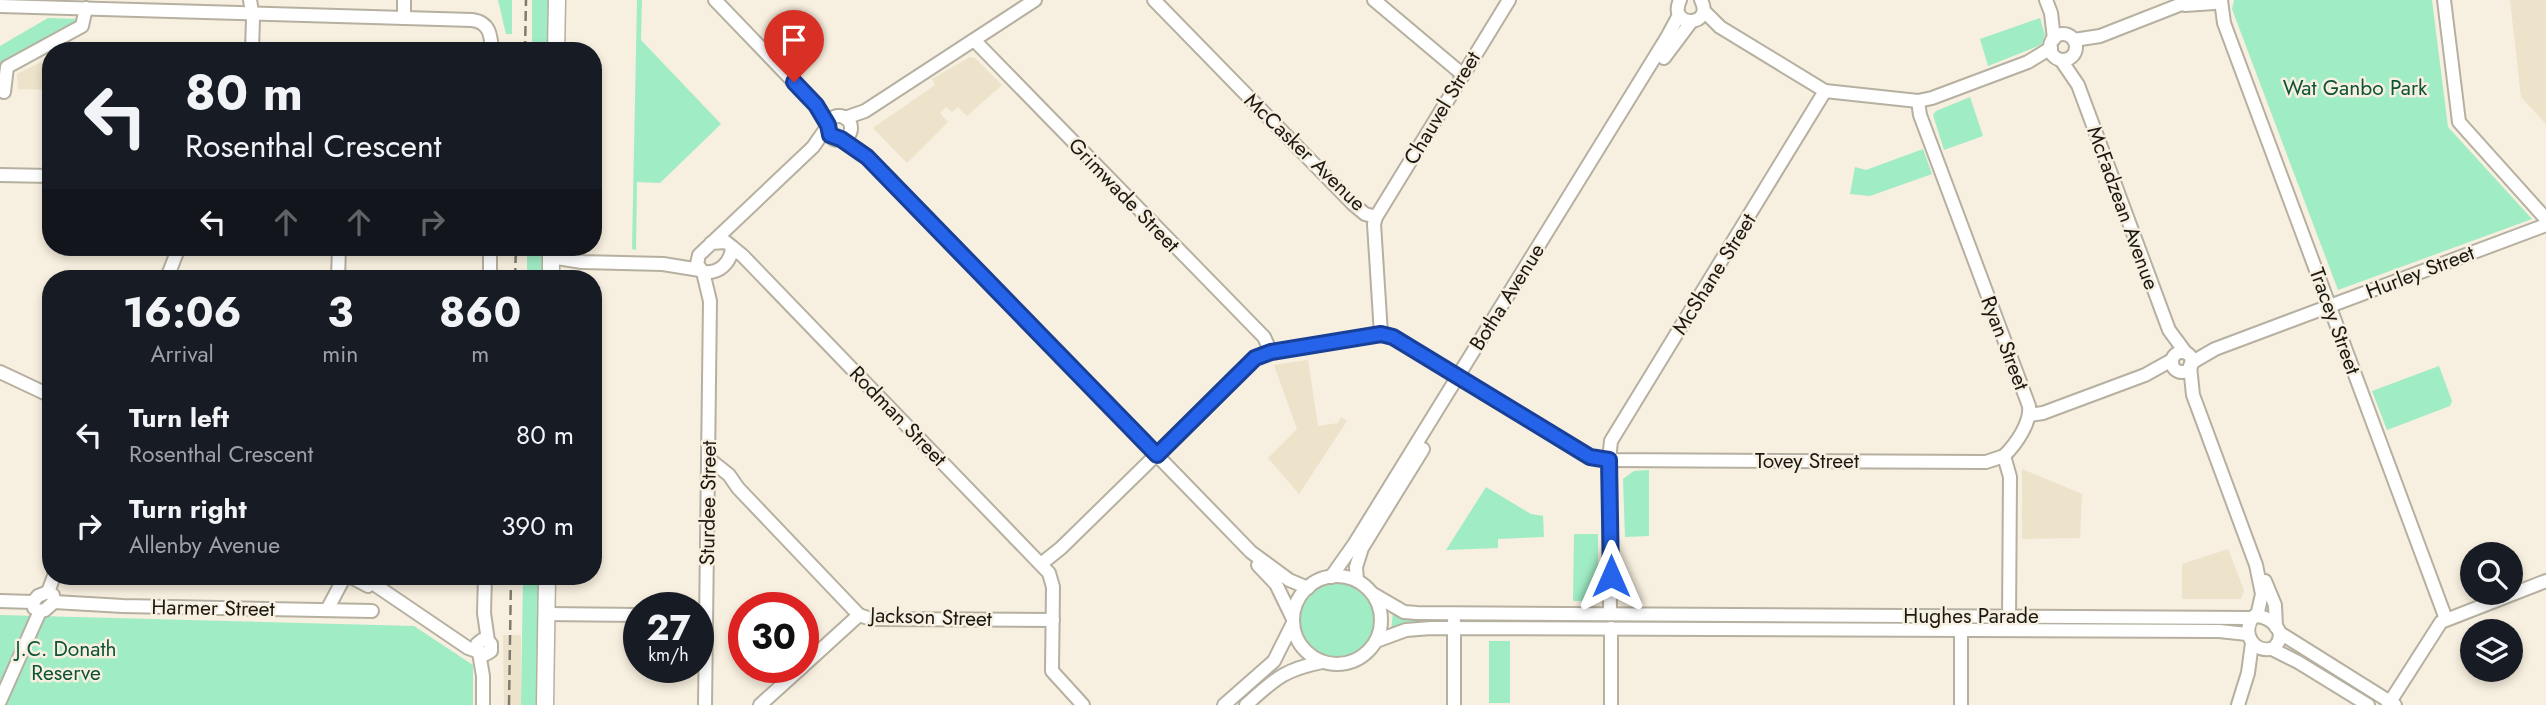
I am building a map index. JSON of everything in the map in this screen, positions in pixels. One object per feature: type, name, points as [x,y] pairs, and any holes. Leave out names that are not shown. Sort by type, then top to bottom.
[{"type":"main road","points":[[555,42],[556,0]]},
{"type":"main road","points":[[545,705],[547,585]]},
{"type":"street","points":[[404,0],[404,18]]},
{"type":"street","points":[[715,0],[1280,580],[1295,635],[1301,647],[1322,662]]},
{"type":"street","points":[[663,264],[699,255],[813,147],[839,127],[1035,0]]},
{"type":"street","name":"McCasker Avenue","points":[[1154,0],[1353,204],[1365,214],[1376,217],[1374,224],[1381,334]]},
{"type":"street","points":[[1374,0],[1462,74]]},
{"type":"street","name":"Chauvel Street","points":[[1376,217],[1509,0]]},
{"type":"street","name":"McFadzean Avenue","points":[[2046,0],[2169,330],[2174,365],[2193,395],[2256,565],[2273,598],[2278,630]]},
{"type":"street","points":[[2444,0],[2459,122],[2546,219]]},
{"type":"street","points":[[1677,5],[1684,20],[1700,9],[1720,27],[1825,91],[1918,101],[2186,3],[2214,1]]},
{"type":"street","name":"Tracey Street","points":[[2214,1],[2446,619]]},
{"type":"street","name":"Botha Avenue","points":[[1608,141],[1677,5]]},
{"type":"street","points":[[0,6],[251,7],[472,20],[485,24],[491,42]]},
{"type":"street","points":[[251,7],[252,42]]},
{"type":"street","points":[[53,42],[84,23],[86,8]]},
{"type":"street","name":"Botha Avenue","points":[[1357,581],[1356,567],[1362,548],[1399,480],[1608,141],[1671,46],[1700,9]]},
{"type":"street","name":"Grimwade Street","points":[[974,40],[1264,337],[1271,352]]},
{"type":"street","points":[[4,92],[6,67],[42,48]]},
{"type":"street","name":"McShane Street","points":[[1610,614],[1611,441],[1825,91]]},
{"type":"street","name":"Ryan Street","points":[[1918,101],[1920,116],[2029,406],[2029,415],[2011,449],[2004,456]]},
{"type":"street","points":[[0,175],[42,176]]},
{"type":"street","points":[[728,262],[737,227],[745,213]]},
{"type":"street","name":"Hurley Street","points":[[2174,365],[2178,353],[2189,359],[2546,225]]},
{"type":"street","points":[[711,243],[720,241],[732,247]]},
{"type":"street","name":"Rodman Street","points":[[732,247],[1043,566]]},
{"type":"street","points":[[699,255],[697,264],[707,271]]},
{"type":"street","points":[[551,262],[663,264],[707,271],[728,262],[755,269]]},
{"type":"street","name":"Sturdee Street","points":[[703,592],[709,458],[710,301],[707,271]]},
{"type":"street","name":"McFadzean Avenue","points":[[2169,330],[2189,359],[2193,395]]},
{"type":"street","points":[[1083,705],[1052,671],[1053,582],[1043,566],[1255,358],[1271,352],[1381,334]]},
{"type":"street","name":"Tovey Street","points":[[1381,334],[1393,337],[1590,457],[1609,460],[1986,462],[2004,456]]},
{"type":"street","points":[[2029,415],[2043,413],[2174,365]]},
{"type":"street","points":[[0,372],[42,392]]},
{"type":"street","points":[[2004,456],[2010,477],[2009,630]]},
{"type":"street","name":"Jackson Street","points":[[709,458],[729,475],[738,488],[859,615],[870,619],[1053,620]]},
{"type":"street","name":"Botha Avenue","points":[[1331,577],[1399,480]]},
{"type":"street","points":[[708,484],[727,484],[738,488]]},
{"type":"street","name":"McFadzean Avenue","points":[[2254,617],[2262,594],[2256,565]]},
{"type":"street","points":[[1224,705],[1274,661],[1293,621],[1300,597],[1308,587],[1331,577],[1344,577],[1357,581],[1373,594],[1381,617],[1381,629],[1370,650],[1353,662],[1322,662],[1295,668],[1278,676],[1246,705]]},
{"type":"street","points":[[1280,580],[1308,587]]},
{"type":"street","points":[[2238,705],[2248,673],[2249,638],[2254,617],[2271,621],[2278,630],[2391,704],[2437,627],[2446,619],[2546,581]]},
{"type":"street","points":[[0,701],[36,607],[51,597],[53,585]]},
{"type":"street","points":[[327,610],[342,585]]},
{"type":"street","points":[[365,585],[390,597]]},
{"type":"street","points":[[374,585],[468,648],[482,647]]},
{"type":"street","points":[[483,705],[485,585]]},
{"type":"street","name":"Hughes Parade","points":[[1373,594],[1404,612],[1454,614],[2254,617]]},
{"type":"street","name":"Harmer Street","points":[[51,597],[123,606],[372,611]]},
{"type":"street","points":[[0,601],[36,607]]},
{"type":"street","points":[[546,614],[623,615]]},
{"type":"street","points":[[1454,614],[1454,705]]},
{"type":"street","points":[[819,651],[859,615]]},
{"type":"street","points":[[1691,615],[1691,629]]},
{"type":"street","points":[[1961,616],[1961,705]]},
{"type":"street","name":"Hughes Parade","points":[[1376,641],[1406,630],[1454,628],[2219,631],[2249,638]]},
{"type":"street","points":[[1611,628],[1611,705]]},
{"type":"street","points":[[2248,673],[2279,640],[2278,630]]},
{"type":"street","points":[[2249,638],[2268,650],[2298,662],[2368,705]]},
{"type":"street","name":"Sturdee Street","points":[[704,683],[705,705]]},
{"type":"street","points":[[760,705],[784,683]]},
{"type":"shaded area","points":[[2510,0],[2546,0],[2546,124],[2521,97]]},
{"type":"shaded area","points":[[970,57],[975,58],[1002,85],[967,116],[958,107],[952,112],[946,107],[940,113],[948,122],[907,163],[873,128],[935,85],[932,79]]},
{"type":"shaded area","points":[[42,62],[42,90],[18,89],[17,74]]},
{"type":"shaded area","points":[[1308,360],[1318,426],[1338,423],[1341,417],[1347,421],[1299,494],[1268,458],[1297,429],[1274,365]]},
{"type":"shaded area","points":[[2022,469],[2082,494],[2080,538],[2022,539]]},
{"type":"shaded area","points":[[2228,549],[2244,590],[2241,599],[2182,599],[2182,564]]},
{"type":"shaded area","points":[[503,635],[521,635],[521,705],[504,705]]},
{"type":"green space","points":[[498,0],[512,0],[512,34],[506,34]]},
{"type":"green space","points":[[532,0],[548,0],[547,42],[532,42]]},
{"type":"green space","points":[[637,0],[642,0],[641,40],[721,124],[660,183],[637,182],[636,250],[632,249]]},
{"type":"green space","name":"Wat Ganbo Park","points":[[2234,0],[2432,0],[2448,127],[2532,219],[2338,290],[2232,9]]},
{"type":"green space","points":[[48,18],[79,19],[74,26],[9,58],[0,73],[0,46]]},
{"type":"green space","points":[[2040,18],[2045,35],[2041,45],[1988,66],[1980,39]]},
{"type":"green space","points":[[1970,97],[1983,136],[1944,150],[1933,115],[1936,111]]},
{"type":"green space","points":[[1923,149],[1932,174],[1870,196],[1850,194],[1855,167],[1866,170]]},
{"type":"green space","points":[[527,256],[543,256],[542,270],[527,270]]},
{"type":"green space","points":[[2439,366],[2452,401],[2450,406],[2387,430],[2372,391]]},
{"type":"green space","points":[[1649,470],[1649,536],[1625,537],[1623,479],[1634,471]]},
{"type":"green space","points":[[1486,487],[1531,514],[1543,516],[1544,537],[1498,539],[1498,548],[1446,550]]},
{"type":"green space","points":[[1574,534],[1598,534],[1598,601],[1573,601]]},
{"type":"green space","points":[[1337,580],[1353,583],[1366,592],[1375,605],[1378,621],[1375,637],[1366,650],[1353,659],[1337,662],[1321,659],[1308,650],[1299,637],[1296,621],[1299,605],[1308,592],[1321,583]]},
{"type":"green space","points":[[523,585],[538,585],[536,705],[521,705]]},
{"type":"green space","points":[[1393,613],[1436,618],[1447,624],[1391,630]]},
{"type":"green space","name":"J.C. Donath Reserve","points":[[0,615],[414,626],[473,665],[473,705],[0,705]]},
{"type":"green space","points":[[1489,641],[1510,641],[1510,703],[1489,703]]},
{"type":"railway","points":[[525,42],[526,0]]},
{"type":"railway","points":[[515,270],[516,256]]},
{"type":"railway","points":[[509,705],[511,585]]},
{"type":"route","points":[[794,82],[816,105],[828,125],[830,135],[841,139],[867,157],[1157,455],[1255,358],[1271,352],[1381,334],[1393,337],[1590,457],[1609,460],[1611,576]]}]
